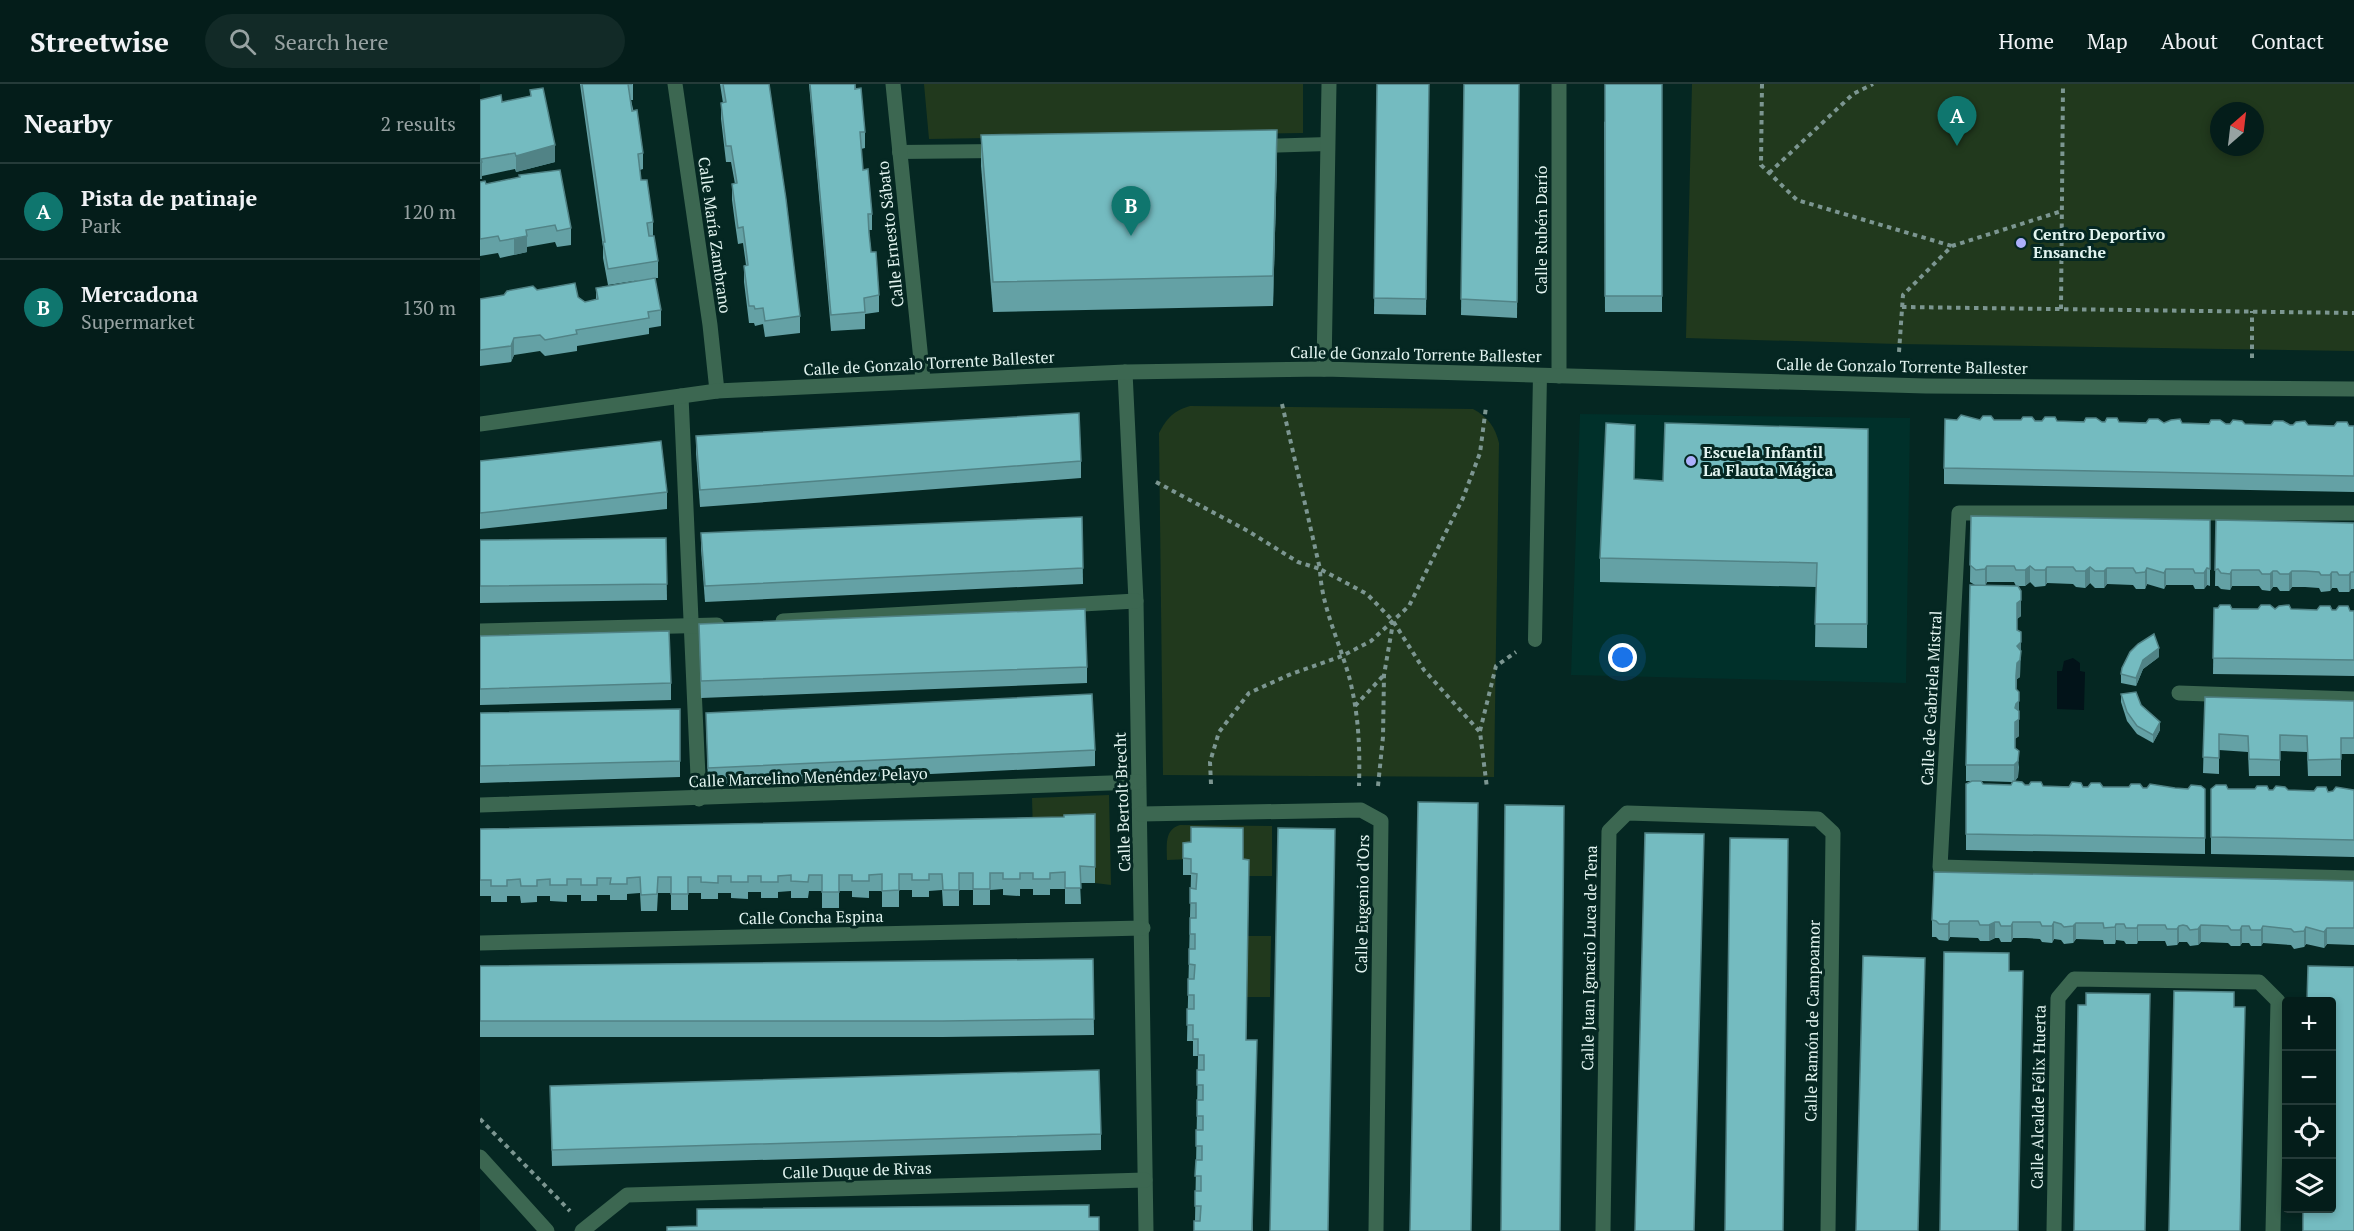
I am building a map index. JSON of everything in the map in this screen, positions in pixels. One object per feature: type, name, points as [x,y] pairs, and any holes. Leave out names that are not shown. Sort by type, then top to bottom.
[{"type":"street","name":"Calle María Zambrano","points":[[675,84],[710,325],[717,391]]},
{"type":"street","name":"Calle Ernesto Sábato","points":[[893,84],[923,380]]},
{"type":"street","points":[[1324,369],[1329,84]]},
{"type":"street","name":"Calle Rubén Darío","points":[[1559,84],[1559,376]]},
{"type":"street","name":"Calle de Gonzalo Torrente Ballester","points":[[480,424],[717,391],[1125,372],[1324,369],[1926,386],[2354,389]]},
{"type":"street","name":"Calle Bertolt Brecht","points":[[1125,372],[1136,601],[1138,782],[1141,814],[1143,928],[1146,1231]]},
{"type":"street","points":[[681,396],[699,799]]},
{"type":"street","name":"Calle de Gabriela Mistral","points":[[2354,513],[1959,513],[1940,867],[2354,878]]},
{"type":"street","points":[[763,622],[1136,601]]},
{"type":"street","points":[[480,631],[727,624]]},
{"type":"street","points":[[2179,693],[2354,699]]},
{"type":"street","name":"Calle Marcelino Menéndez Pelayo","points":[[480,805],[1138,782]]},
{"type":"street","name":"Calle Eugenio d'Ors","points":[[1141,814],[1361,810],[1381,821],[1376,1231]]},
{"type":"street","name":"Calle Juan Ignacio Luca de Tena","points":[[1604,1231],[1609,831],[1627,813],[1818,819]]},
{"type":"street","name":"Calle Ramón de Campoamor","points":[[1818,819],[1833,832],[1828,1231]]},
{"type":"street","name":"Calle Concha Espina","points":[[480,943],[1143,928]]},
{"type":"street","name":"Calle Alcalde Félix Huerta","points":[[2054,1231],[2058,998],[2074,979],[2259,982],[2278,1001],[2273,1231]]},
{"type":"street","points":[[480,1157],[548,1231]]},
{"type":"street","name":"Calle Duque de Rivas","points":[[584,1229],[627,1195],[1145,1180]]},
{"type":"lane","points":[[1246,146],[1328,144]]},
{"type":"lane","points":[[899,152],[1007,151]]},
{"type":"lane","points":[[1535,640],[1540,375]]},
{"type":"path","points":[[1762,84],[1761,165],[1797,200],[1952,246]]},
{"type":"path","points":[[1769,173],[1853,94],[1873,84]]},
{"type":"path","points":[[2061,309],[2063,84]]},
{"type":"path","points":[[1899,352],[1903,295],[1952,246],[2062,211]]},
{"type":"path","points":[[1902,307],[2354,313]]},
{"type":"path","points":[[2252,311],[2252,358]]},
{"type":"path","points":[[1282,404],[1320,569],[1321,586],[1355,707],[1360,735],[1359,786]]},
{"type":"path","points":[[1211,784],[1210,762],[1219,732],[1249,693],[1291,674],[1342,656],[1371,641],[1409,606],[1463,498],[1480,453],[1486,407]]},
{"type":"path","points":[[1155,482],[1248,531],[1298,562],[1320,569],[1367,594],[1393,621],[1424,670],[1480,732]]},
{"type":"path","points":[[1378,786],[1383,737],[1384,675],[1393,621]]},
{"type":"path","points":[[1487,788],[1480,732],[1496,666],[1535,640]]},
{"type":"path","points":[[1355,707],[1384,675]]},
{"type":"path","points":[[480,1119],[584,1229]]},
{"type":"shaded area","points":[[924,84],[1303,84],[1303,133],[929,139]]},
{"type":"shaded area","name":"Centro Deportivo Ensanche","points":[[1692,84],[2354,84],[2354,351],[1898,344],[1686,338]]},
{"type":"shaded area","points":[[1190,406],[1473,409],[1490,423],[1499,443],[1494,777],[1163,775],[1159,433],[1171,416]]},
{"type":"shaded area","points":[[1580,414],[1910,418],[1906,683],[1571,675]]},
{"type":"shaded area","points":[[2073,658],[2080,663],[2080,671],[2085,672],[2084,710],[2057,709],[2057,671],[2062,671],[2064,661]]},
{"type":"shaded area","points":[[1109,795],[1111,885],[1095,883],[1094,831],[1033,834],[1032,798]]},
{"type":"shaded area","points":[[1180,825],[1272,826],[1272,876],[1243,876],[1243,845],[1191,859],[1167,860],[1169,834],[1171,830]]},
{"type":"shaded area","points":[[1248,936],[1271,936],[1270,997],[1246,997]]},
{"type":"building","points":[[582,84],[628,84],[632,111],[637,110],[643,153],[638,154],[641,180],[647,180],[653,222],[647,223],[649,236],[654,236],[658,261],[608,269]]},
{"type":"building","points":[[723,84],[769,84],[800,316],[765,321],[763,308],[755,309],[754,306],[749,306],[744,266],[748,265],[743,227],[738,228],[732,184],[737,183],[731,146],[726,146],[721,103],[726,102]]},
{"type":"building","points":[[810,84],[855,84],[855,89],[861,88],[865,132],[860,132],[863,170],[868,169],[872,214],[868,214],[869,233],[871,252],[876,252],[879,295],[864,298],[865,312],[831,315]]},
{"type":"building","points":[[1377,84],[1429,84],[1426,299],[1374,298]]},
{"type":"building","points":[[1464,84],[1519,84],[1517,302],[1461,299]]},
{"type":"building","points":[[1605,84],[1662,84],[1662,296],[1605,296]]},
{"type":"building","points":[[543,88],[555,145],[516,156],[515,153],[481,159],[480,163],[480,100],[501,95],[502,102],[531,96],[530,90]]},
{"type":"building","points":[[1277,130],[1273,276],[993,282],[981,135]]},
{"type":"building","points":[[560,170],[571,228],[557,231],[555,225],[526,230],[527,236],[500,241],[498,236],[480,239],[480,182],[485,181],[486,184],[520,177],[519,175]]},
{"type":"building","points":[[655,278],[661,310],[648,312],[649,318],[576,330],[577,334],[545,340],[540,335],[514,338],[511,346],[480,350],[480,299],[504,295],[507,291],[533,286],[537,290],[575,283],[578,297],[585,302],[598,299],[596,288]]},
{"type":"building","points":[[1079,413],[1081,461],[700,490],[696,436]]},
{"type":"building","points":[[1961,415],[1980,420],[1983,416],[1991,416],[1994,420],[2021,420],[2023,417],[2032,417],[2035,421],[2042,421],[2045,417],[2055,417],[2057,421],[2084,422],[2086,418],[2096,418],[2102,422],[2105,422],[2107,418],[2117,418],[2119,422],[2146,423],[2149,419],[2158,419],[2164,423],[2180,419],[2182,423],[2209,424],[2211,420],[2220,420],[2230,424],[2233,420],[2242,421],[2245,424],[2271,425],[2274,421],[2283,421],[2293,425],[2296,422],[2305,421],[2308,425],[2334,426],[2337,422],[2347,422],[2349,426],[2354,426],[2354,476],[1944,468],[1945,419],[1957,420]]},
{"type":"building","points":[[1606,423],[1635,425],[1634,479],[1663,481],[1665,423],[1868,429],[1867,624],[1815,624],[1817,563],[1600,558]]},
{"type":"building","points":[[661,441],[667,492],[480,513],[480,461]]},
{"type":"building","points":[[1971,516],[2210,520],[2210,569],[2207,568],[2204,573],[2195,573],[2193,569],[2166,569],[2164,573],[2147,568],[2145,572],[2136,573],[2133,568],[2107,568],[2104,571],[2095,571],[2090,567],[2085,571],[2076,571],[2073,567],[2047,567],[2045,570],[2035,570],[2030,566],[2025,570],[2016,570],[2014,566],[1987,566],[1985,569],[1976,570],[1970,565]]},
{"type":"building","points":[[1082,517],[1083,568],[705,586],[701,533]]},
{"type":"building","points":[[2216,520],[2354,523],[2354,572],[2349,575],[2332,572],[2330,575],[2321,575],[2319,572],[2305,571],[2280,574],[2273,571],[2270,574],[2262,574],[2259,570],[2232,570],[2230,574],[2221,573],[2218,569],[2215,570]]},
{"type":"building","points":[[666,538],[667,584],[480,586],[480,540]]},
{"type":"building","points":[[1970,585],[2018,586],[2021,591],[2021,600],[2017,603],[2017,630],[2021,632],[2021,642],[2017,646],[2021,651],[2016,676],[2019,701],[2015,708],[2019,711],[2019,719],[2015,722],[2015,748],[2019,751],[2018,761],[2014,765],[1966,765]]},
{"type":"building","points":[[2220,605],[2230,605],[2232,609],[2258,609],[2261,605],[2270,605],[2275,609],[2289,605],[2291,609],[2317,610],[2320,606],[2330,606],[2332,610],[2336,610],[2339,606],[2348,606],[2350,611],[2354,611],[2354,660],[2213,658],[2214,608]]},
{"type":"building","points":[[1085,609],[1087,667],[701,681],[699,624]]},
{"type":"building","points":[[669,631],[671,683],[480,689],[480,636]]},
{"type":"building","points":[[2154,634],[2159,648],[2143,660],[2136,678],[2121,674],[2130,652]]},
{"type":"building","points":[[2136,692],[2141,705],[2160,722],[2153,735],[2137,726],[2127,712],[2121,694]]},
{"type":"building","points":[[1092,694],[1095,750],[708,768],[706,713]]},
{"type":"building","points":[[2205,697],[2354,701],[2354,738],[2341,738],[2341,759],[2308,760],[2307,736],[2280,735],[2280,760],[2249,759],[2248,736],[2219,734],[2219,758],[2203,757]]},
{"type":"building","points":[[680,709],[680,761],[480,766],[480,713]]},
{"type":"building","points":[[1981,781],[1983,784],[2011,785],[2013,781],[2022,782],[2025,785],[2031,782],[2041,782],[2043,786],[2069,787],[2072,782],[2081,783],[2083,787],[2088,787],[2091,783],[2100,783],[2103,787],[2129,787],[2131,784],[2140,784],[2143,788],[2147,788],[2150,784],[2188,789],[2191,785],[2201,786],[2205,789],[2205,838],[1966,834],[1966,784]]},
{"type":"building","points":[[2216,785],[2226,785],[2228,789],[2255,789],[2257,786],[2267,786],[2269,790],[2273,790],[2276,786],[2285,787],[2288,790],[2314,791],[2317,787],[2326,787],[2328,792],[2333,791],[2336,787],[2354,790],[2354,840],[2211,837],[2211,789]]},
{"type":"building","points":[[1418,802],[1478,803],[1471,1231],[1410,1231]]},
{"type":"building","points":[[1505,805],[1564,806],[1560,1231],[1501,1231]]},
{"type":"building","points":[[1095,814],[1095,867],[1080,866],[1081,888],[1065,888],[1065,872],[1050,873],[1050,879],[1033,879],[1033,873],[1020,873],[1020,879],[1003,879],[1003,873],[990,873],[990,889],[973,889],[973,873],[959,873],[959,890],[943,890],[942,874],[929,874],[929,880],[912,880],[912,874],[899,874],[899,890],[882,891],[882,874],[869,875],[869,881],[852,881],[852,875],[839,875],[839,892],[822,892],[822,875],[809,875],[808,882],[791,881],[791,875],[778,876],[778,882],[761,882],[761,876],[748,876],[748,882],[731,882],[731,876],[718,876],[718,883],[701,882],[701,877],[688,877],[688,894],[671,894],[671,877],[658,877],[657,894],[641,895],[640,877],[627,878],[627,884],[610,884],[611,878],[597,878],[597,885],[581,885],[581,879],[567,879],[567,885],[550,885],[550,879],[537,880],[537,886],[521,886],[520,879],[507,880],[507,886],[491,886],[491,880],[480,880],[480,829],[1064,817],[1064,815]]},
{"type":"building","points":[[1191,827],[1243,828],[1243,859],[1249,860],[1246,1040],[1257,1040],[1252,1231],[1194,1231],[1194,1221],[1200,1221],[1201,1206],[1195,1206],[1195,1191],[1201,1191],[1201,1176],[1195,1176],[1196,1160],[1202,1160],[1202,1146],[1196,1146],[1196,1130],[1203,1130],[1203,1116],[1197,1116],[1197,1100],[1203,1100],[1203,1085],[1197,1085],[1197,1070],[1204,1070],[1204,1055],[1198,1055],[1198,1039],[1193,1039],[1193,1025],[1187,1025],[1187,1009],[1194,1009],[1194,995],[1188,995],[1188,979],[1194,979],[1195,965],[1189,964],[1189,949],[1195,949],[1195,934],[1190,934],[1190,918],[1196,918],[1196,903],[1190,903],[1190,888],[1196,889],[1197,874],[1191,873],[1191,859],[1183,858],[1183,843],[1191,842]]},
{"type":"building","points":[[1278,828],[1335,829],[1328,1231],[1270,1231]]},
{"type":"building","points":[[1645,833],[1704,834],[1694,1231],[1635,1231]]},
{"type":"building","points":[[1730,838],[1788,839],[1783,1231],[1725,1231]]},
{"type":"building","points":[[1934,872],[2354,881],[2354,928],[2327,928],[2324,932],[2306,927],[2304,931],[2294,932],[2291,929],[2263,926],[2261,930],[2251,930],[2249,926],[2242,926],[2240,930],[2231,930],[2228,926],[2201,925],[2198,929],[2190,930],[2183,925],[2177,929],[2167,929],[2165,925],[2138,925],[2137,928],[2126,928],[2124,924],[2104,928],[2103,923],[2076,923],[2073,926],[2064,927],[2054,922],[2052,926],[2042,926],[2040,922],[2013,922],[2011,926],[2001,926],[1999,922],[1980,925],[1978,921],[1950,921],[1948,924],[1939,924],[1932,920]]},
{"type":"building","points":[[1944,952],[2009,953],[2009,971],[2023,971],[2018,1231],[1940,1231]]},
{"type":"building","points":[[1863,956],[1925,958],[1918,1231],[1856,1231]]},
{"type":"building","points":[[1093,959],[1094,1019],[480,1021],[480,966]]},
{"type":"building","points":[[2308,966],[2354,967],[2354,1231],[2303,1231],[2303,1213],[2336,1213],[2336,997],[2307,997]]},
{"type":"building","points":[[2174,991],[2234,992],[2234,1007],[2245,1007],[2240,1231],[2169,1231]]},
{"type":"building","points":[[2086,993],[2150,994],[2145,1231],[2074,1231],[2078,1005],[2086,1005]]},
{"type":"building","points":[[1099,1070],[1101,1134],[552,1150],[550,1086]]},
{"type":"building","points":[[1089,1205],[1089,1217],[1099,1217],[1099,1231],[667,1231],[667,1227],[697,1226],[697,1209]]},
{"type":"place","name":"Pista de patinaje","points":[[1957,146]]},
{"type":"place","name":"Mercadona","points":[[1131,236]]},
{"type":"place","name":"Centro Deportivo Ensanche","points":[[2021,243]]},
{"type":"place","name":"Escuela Infantil La Flauta Mágica","points":[[1691,461]]}]
